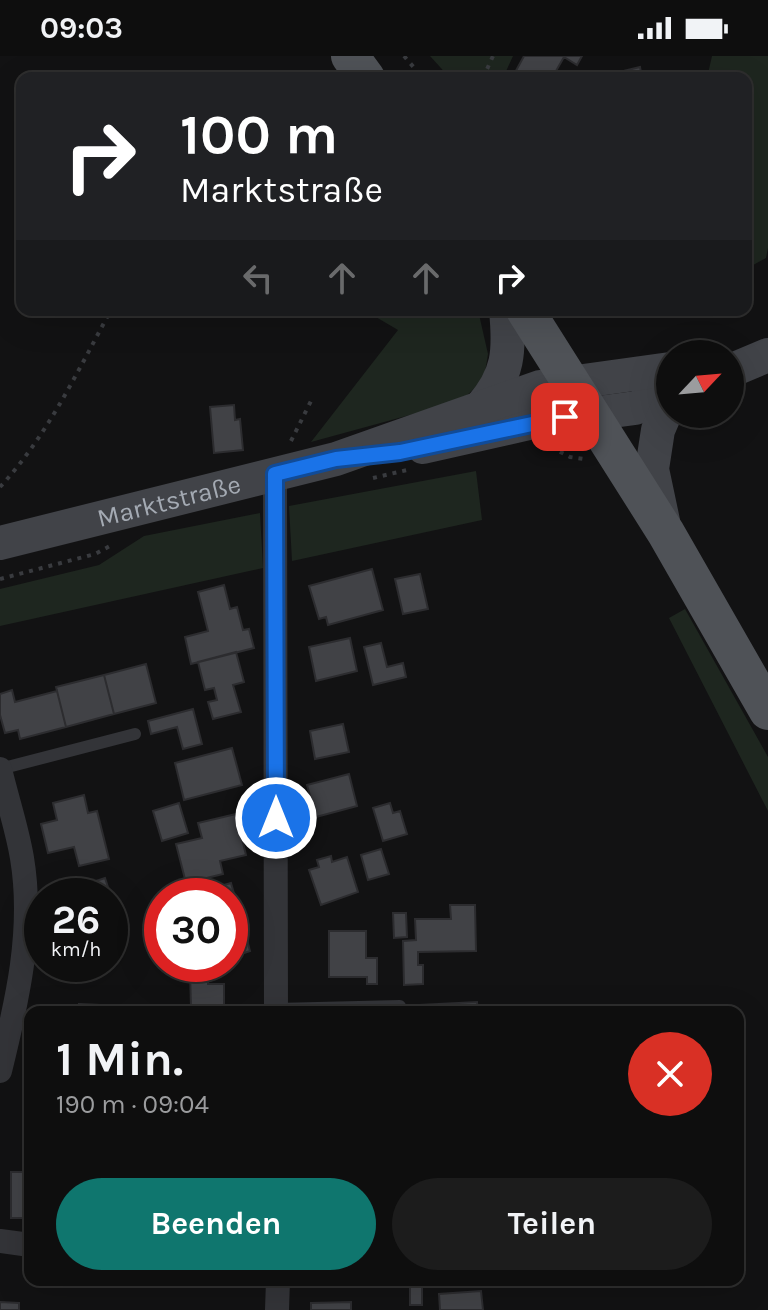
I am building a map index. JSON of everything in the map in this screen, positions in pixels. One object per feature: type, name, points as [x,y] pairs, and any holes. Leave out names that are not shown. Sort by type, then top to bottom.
[{"type":"main road","points":[[529,316],[666,533],[768,711]]},
{"type":"street","points":[[481,407],[495,391],[504,372],[508,352],[506,316]]},
{"type":"street","points":[[744,356],[768,353]]},
{"type":"street","points":[[744,364],[768,353]]},
{"type":"street","name":"Marktstraße","points":[[336,459],[400,452],[538,421],[626,377],[656,372]]},
{"type":"street","name":"Marktstraße","points":[[0,543],[336,459],[540,387],[635,408],[656,401]]},
{"type":"street","points":[[659,428],[652,469],[666,533]]},
{"type":"street","points":[[275,474],[276,1006]]},
{"type":"street","points":[[0,769],[22,860],[25,915],[21,984],[0,1071]]},
{"type":"street","points":[[0,1241],[24,1244]]},
{"type":"street","points":[[277,1310],[278,1286]]},
{"type":"lane","points":[[0,769],[135,734]]},
{"type":"path","points":[[404,56],[418,72]]},
{"type":"path","points":[[0,487],[20,466],[49,426],[108,316]]},
{"type":"path","points":[[275,474],[313,397]]},
{"type":"path","points":[[0,579],[95,554],[120,540]]},
{"type":"shaded area","points":[[430,56],[513,56],[506,72],[445,72]]},
{"type":"shaded area","points":[[712,56],[768,56],[768,248],[766,258],[752,266],[752,72],[708,72]]},
{"type":"shaded area","points":[[374,316],[479,316],[488,354],[484,379],[461,401],[311,442],[398,330]]},
{"type":"shaded area","points":[[476,471],[482,520],[292,561],[289,506]]},
{"type":"shaded area","points":[[260,513],[263,568],[0,626],[0,589],[99,565],[144,536]]},
{"type":"shaded area","points":[[685,609],[768,757],[768,811],[669,618]]},
{"type":"building","points":[[524,56],[582,56],[577,65],[564,57],[555,72],[515,72]]},
{"type":"building","points":[[640,67],[641,72],[619,72]]},
{"type":"building","points":[[234,405],[235,420],[240,419],[243,450],[214,453],[210,407]]},
{"type":"building","points":[[372,569],[383,610],[328,625],[326,617],[319,619],[309,586]]},
{"type":"building","points":[[420,574],[428,609],[403,614],[395,579]]},
{"type":"building","points":[[224,585],[230,609],[237,607],[243,630],[249,629],[254,648],[191,664],[185,637],[208,631],[198,592]]},
{"type":"building","points":[[350,638],[357,671],[316,681],[309,647]]},
{"type":"building","points":[[381,643],[387,667],[403,663],[406,677],[373,685],[364,647]]},
{"type":"building","points":[[236,652],[244,682],[233,685],[241,712],[213,719],[208,702],[217,700],[214,688],[205,690],[198,662]]},
{"type":"building","points":[[146,664],[156,703],[114,714],[104,675]]},
{"type":"building","points":[[104,675],[114,714],[66,727],[56,687]]},
{"type":"building","points":[[12,690],[15,702],[57,691],[66,727],[20,739],[18,730],[5,733],[0,715],[0,694]]},
{"type":"building","points":[[193,709],[202,744],[183,749],[177,727],[151,734],[148,721]]},
{"type":"building","points":[[343,724],[349,752],[315,759],[310,731]]},
{"type":"building","points":[[232,748],[242,785],[184,800],[175,763]]},
{"type":"building","points":[[349,774],[357,806],[316,817],[307,785]]},
{"type":"building","points":[[84,795],[88,813],[97,811],[109,859],[79,866],[74,847],[48,853],[41,824],[57,820],[53,803]]},
{"type":"building","points":[[179,803],[188,833],[162,841],[153,811]]},
{"type":"building","points":[[390,803],[393,813],[400,811],[407,834],[383,841],[373,808]]},
{"type":"building","points":[[236,814],[246,855],[220,861],[223,874],[185,878],[176,844],[202,838],[198,823]]},
{"type":"building","points":[[381,849],[389,874],[368,880],[361,855]]},
{"type":"building","points":[[331,856],[332,862],[347,857],[358,892],[321,905],[309,870],[319,867],[317,860]]},
{"type":"building","points":[[450,905],[475,905],[476,951],[418,952],[418,965],[423,965],[423,984],[404,985],[403,941],[416,940],[415,919],[451,919]]},
{"type":"building","points":[[393,913],[406,913],[407,937],[394,938]]},
{"type":"building","points":[[329,931],[366,931],[366,958],[377,958],[377,984],[367,984],[367,977],[329,977]]},
{"type":"building","points":[[190,982],[224,984],[224,1006],[191,1006]]},
{"type":"building","points":[[477,1002],[477,1006],[420,1006]]},
{"type":"building","points":[[79,1004],[122,1006],[79,1006]]},
{"type":"building","points":[[11,1172],[24,1172],[24,1218],[11,1218]]},
{"type":"building","points":[[410,1286],[422,1286],[422,1305],[410,1305]]},
{"type":"building","points":[[481,1291],[483,1310],[440,1310],[439,1294]]},
{"type":"building","points":[[0,1302],[19,1303],[19,1310],[0,1310]]},
{"type":"building","points":[[351,1302],[351,1310],[311,1310],[311,1303]]},
{"type":"route","points":[[276,818],[275,474],[336,459],[400,452],[565,417]]}]
